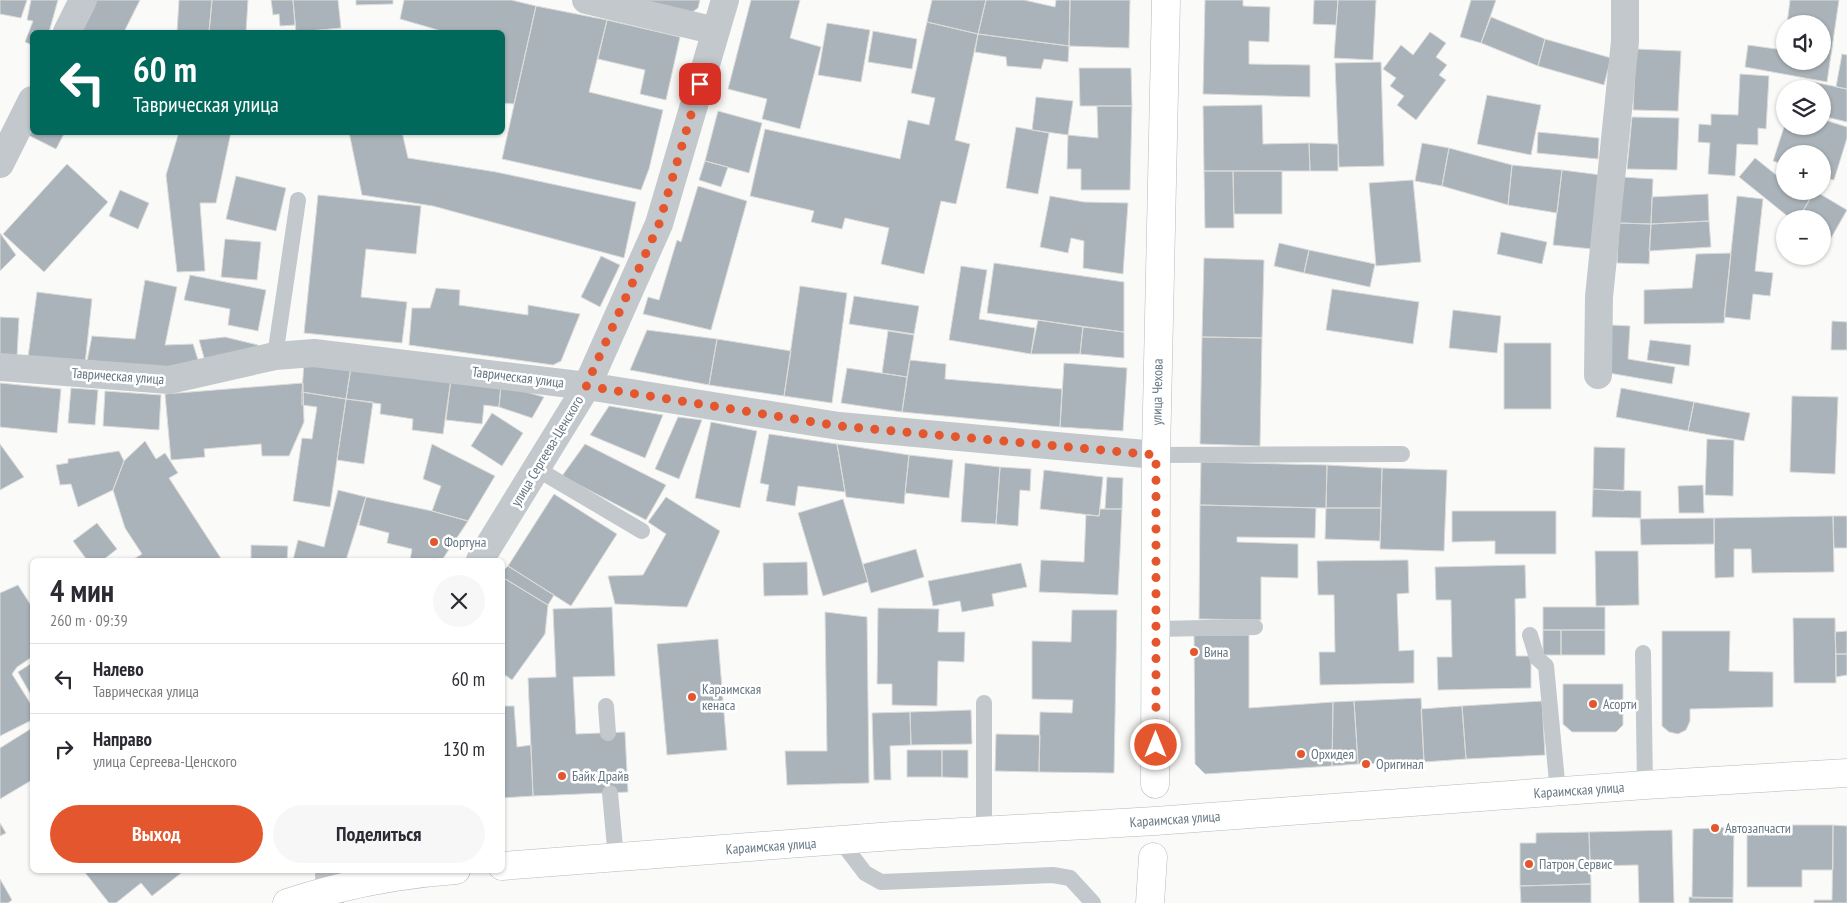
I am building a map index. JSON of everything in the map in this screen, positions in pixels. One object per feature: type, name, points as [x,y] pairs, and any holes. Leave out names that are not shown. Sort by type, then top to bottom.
[{"type":"main road","name":"улица Чехова","points":[[1156,784],[1156,455],[1166,0]]},
{"type":"main road","name":"Караимская улица","points":[[505,866],[840,840],[1155,821],[1645,785],[1847,774]]},
{"type":"main road","points":[[1150,903],[1153,857]]},
{"type":"main road","points":[[287,903],[329,887],[423,873]]},
{"type":"street","points":[[68,30],[83,0]]},
{"type":"street","points":[[586,0],[716,31]]},
{"type":"street","name":"улица Сергеева-Ценского","points":[[481,558],[586,386],[659,224],[725,0]]},
{"type":"street","points":[[1598,375],[1599,296],[1625,41],[1625,0]]},
{"type":"street","points":[[0,164],[30,104]]},
{"type":"street","name":"Таврическая улица","points":[[0,367],[169,380],[275,356],[314,353],[586,386],[839,426],[1156,455]]},
{"type":"lane","points":[[275,356],[298,200]]},
{"type":"lane","points":[[1156,455],[1402,454]]},
{"type":"lane","points":[[537,469],[642,532]]},
{"type":"lane","points":[[1156,629],[1255,627]]},
{"type":"lane","points":[[1530,635],[1537,658],[1546,666],[1558,792]]},
{"type":"lane","points":[[1643,653],[1645,785]]},
{"type":"lane","points":[[984,703],[984,831]]},
{"type":"lane","points":[[606,706],[608,733]]},
{"type":"lane","points":[[610,793],[616,858]]},
{"type":"lane","points":[[840,840],[865,873],[881,882],[1053,874],[1070,878],[1093,903]]},
{"type":"building","points":[[0,0],[27,0],[21,18],[0,14]]},
{"type":"building","points":[[31,0],[58,0],[50,30],[30,30],[30,44],[25,42],[33,21],[27,20]]},
{"type":"building","points":[[95,0],[140,0],[125,30],[80,30]]},
{"type":"building","points":[[179,0],[212,0],[209,30],[177,30]]},
{"type":"building","points":[[212,0],[248,0],[246,30],[209,30]]},
{"type":"building","points":[[271,0],[293,0],[295,25],[280,26],[279,14],[273,15]]},
{"type":"building","points":[[293,0],[338,0],[341,28],[296,30]]},
{"type":"building","points":[[356,0],[393,0],[393,4],[356,5]]},
{"type":"building","points":[[404,0],[511,0],[536,6],[514,104],[505,103],[505,30],[438,30],[400,19]]},
{"type":"building","points":[[628,0],[700,0],[698,8],[691,13]]},
{"type":"building","points":[[751,0],[800,0],[790,38],[821,47],[800,129],[762,119],[767,99],[728,89]]},
{"type":"building","points":[[932,0],[986,0],[978,34],[927,22]]},
{"type":"building","points":[[986,0],[1024,0],[1055,7],[1056,0],[1070,0],[1069,46],[978,34]]},
{"type":"building","points":[[1070,0],[1130,0],[1129,48],[1069,46]]},
{"type":"building","points":[[1205,0],[1243,0],[1243,6],[1270,7],[1269,42],[1249,41],[1249,64],[1310,65],[1310,97],[1203,94]]},
{"type":"building","points":[[1314,0],[1338,0],[1336,25],[1313,24]]},
{"type":"building","points":[[1338,0],[1376,0],[1373,60],[1334,58]]},
{"type":"building","points":[[1471,0],[1496,0],[1481,43],[1460,37]]},
{"type":"building","points":[[1790,0],[1839,0],[1831,55],[1831,15],[1788,15]]},
{"type":"building","points":[[536,6],[607,20],[589,92],[663,110],[649,169],[641,190],[502,159]]},
{"type":"building","points":[[1491,17],[1545,39],[1538,66],[1481,43]]},
{"type":"building","points":[[607,20],[680,37],[666,100],[640,94],[645,70],[598,59]]},
{"type":"building","points":[[927,22],[978,34],[955,140],[970,144],[956,204],[941,201],[924,274],[881,264],[889,228],[845,218],[842,229],[811,222],[814,211],[750,196],[765,129],[900,159],[908,120],[929,125],[935,98],[911,93]]},
{"type":"building","points":[[827,23],[870,30],[861,82],[818,75]]},
{"type":"building","points":[[873,31],[917,39],[912,69],[868,62]]},
{"type":"building","points":[[1430,32],[1446,43],[1436,57],[1447,65],[1439,75],[1446,80],[1416,120],[1397,105],[1404,96],[1390,86],[1396,78],[1383,69],[1401,45],[1413,55]]},
{"type":"building","points":[[978,34],[1069,46],[1068,62],[1044,59],[1041,69],[1007,66],[1006,57],[975,52]]},
{"type":"building","points":[[1545,39],[1611,58],[1604,85],[1538,66]]},
{"type":"building","points":[[1748,45],[1776,49],[1776,70],[1829,70],[1827,80],[1816,80],[1745,67]]},
{"type":"building","points":[[1636,49],[1681,51],[1678,111],[1633,110]]},
{"type":"building","points":[[1842,54],[1847,55],[1847,89],[1836,87]]},
{"type":"building","points":[[1381,62],[1384,166],[1339,167],[1335,63]]},
{"type":"building","points":[[1079,68],[1131,68],[1132,106],[1080,106]]},
{"type":"building","points":[[1740,74],[1769,76],[1766,129],[1758,128],[1758,145],[1737,144],[1735,176],[1708,174],[1710,143],[1698,142],[1699,124],[1711,125],[1711,114],[1738,115]]},
{"type":"building","points":[[1831,86],[1847,89],[1847,122],[1831,118]]},
{"type":"building","points":[[1487,95],[1541,105],[1531,155],[1477,144]]},
{"type":"building","points":[[1036,97],[1073,101],[1068,135],[1032,130]]},
{"type":"building","points":[[1262,105],[1263,144],[1309,143],[1310,171],[1204,171],[1203,106]]},
{"type":"building","points":[[1097,106],[1132,106],[1130,190],[1081,190],[1081,169],[1067,169],[1068,135],[1098,138]]},
{"type":"building","points":[[718,111],[762,123],[749,173],[705,161]]},
{"type":"building","points":[[1632,117],[1679,118],[1677,170],[1627,169]]},
{"type":"building","points":[[1831,122],[1847,127],[1847,138],[1834,180],[1831,179],[1831,145],[1778,145],[1781,135],[1831,135]]},
{"type":"building","points":[[30,125],[30,135],[63,135],[56,149],[26,134]]},
{"type":"building","points":[[1016,127],[1049,133],[1038,194],[1006,188]]},
{"type":"building","points":[[1538,132],[1599,138],[1598,159],[1537,153]]},
{"type":"building","points":[[178,135],[230,135],[216,203],[200,203],[205,271],[177,272],[166,175]]},
{"type":"building","points":[[350,135],[403,135],[408,158],[496,172],[636,202],[624,258],[433,206],[362,195]]},
{"type":"building","points":[[1309,143],[1338,144],[1338,171],[1310,171]]},
{"type":"building","points":[[1422,143],[1449,148],[1442,186],[1415,181]]},
{"type":"building","points":[[1449,148],[1512,165],[1508,205],[1442,186]]},
{"type":"building","points":[[1755,158],[1776,175],[1776,200],[1809,200],[1803,210],[1780,210],[1739,177]]},
{"type":"building","points":[[705,161],[728,167],[721,187],[699,180]]},
{"type":"building","points":[[67,164],[108,202],[44,272],[3,234]]},
{"type":"building","points":[[1512,165],[1562,170],[1557,213],[1508,205]]},
{"type":"building","points":[[1562,170],[1601,175],[1592,249],[1553,245]]},
{"type":"building","points":[[1204,171],[1233,171],[1234,228],[1205,228]]},
{"type":"building","points":[[1233,171],[1282,171],[1282,214],[1234,214]]},
{"type":"building","points":[[236,176],[286,188],[276,231],[226,219]]},
{"type":"building","points":[[1622,177],[1653,179],[1651,224],[1619,223]]},
{"type":"building","points":[[1413,180],[1421,262],[1376,266],[1369,183]]},
{"type":"building","points":[[698,186],[747,201],[711,330],[643,314],[648,297],[659,300],[677,240],[681,242]]},
{"type":"building","points":[[120,190],[149,203],[138,229],[109,216]]},
{"type":"building","points":[[1708,194],[1709,221],[1651,224],[1652,197]]},
{"type":"building","points":[[318,195],[421,206],[416,254],[366,249],[361,297],[407,302],[402,343],[304,333]]},
{"type":"building","points":[[1050,196],[1084,202],[1128,203],[1123,274],[1083,268],[1084,241],[1071,238],[1068,253],[1040,247]]},
{"type":"building","points":[[1737,196],[1763,199],[1755,271],[1773,273],[1770,296],[1753,294],[1750,320],[1724,317]]},
{"type":"building","points":[[1810,200],[1830,200],[1847,210],[1831,238],[1831,210],[1803,210]]},
{"type":"building","points":[[1709,221],[1711,247],[1649,251],[1651,224]]},
{"type":"building","points":[[1619,223],[1651,224],[1649,264],[1617,263]]},
{"type":"building","points":[[1501,232],[1547,242],[1542,264],[1497,254]]},
{"type":"building","points":[[0,233],[16,255],[0,271]]},
{"type":"building","points":[[225,239],[261,242],[257,280],[221,277]]},
{"type":"building","points":[[1279,243],[1309,250],[1304,273],[1274,266]]},
{"type":"building","points":[[1309,250],[1375,264],[1370,287],[1304,273]]},
{"type":"building","points":[[1731,253],[1724,323],[1644,324],[1644,290],[1692,288],[1696,254]]},
{"type":"building","points":[[601,256],[620,265],[600,307],[581,297]]},
{"type":"building","points":[[1204,258],[1264,260],[1262,338],[1202,337]]},
{"type":"building","points":[[994,263],[1124,282],[1124,332],[987,313]]},
{"type":"building","points":[[961,266],[987,270],[979,319],[1035,328],[1031,354],[949,340]]},
{"type":"building","points":[[190,275],[266,290],[258,331],[228,325],[230,309],[184,300]]},
{"type":"building","points":[[145,280],[177,287],[165,345],[193,344],[200,366],[153,369],[87,361],[92,336],[135,339]]},
{"type":"building","points":[[800,286],[847,293],[832,403],[784,396]]},
{"type":"building","points":[[436,288],[460,290],[459,305],[528,315],[528,305],[580,314],[561,361],[553,365],[409,345],[412,308],[430,308]]},
{"type":"building","points":[[1332,289],[1419,302],[1413,344],[1326,330]]},
{"type":"building","points":[[37,292],[92,299],[85,364],[28,357]]},
{"type":"building","points":[[854,296],[919,306],[914,334],[849,324]]},
{"type":"building","points":[[1453,310],[1501,316],[1497,353],[1449,348]]},
{"type":"building","points":[[0,317],[19,318],[17,357],[0,355]]},
{"type":"building","points":[[1038,320],[1083,327],[1080,354],[1031,354]]},
{"type":"building","points":[[1832,321],[1847,322],[1847,350],[1831,350]]},
{"type":"building","points":[[1611,325],[1630,326],[1628,359],[1675,367],[1672,384],[1609,373]]},
{"type":"building","points":[[1083,327],[1124,332],[1124,358],[1080,354]]},
{"type":"building","points":[[647,330],[717,339],[709,385],[630,370]]},
{"type":"building","points":[[888,331],[914,335],[907,377],[882,373]]},
{"type":"building","points":[[225,337],[258,345],[255,357],[205,361],[199,340]]},
{"type":"building","points":[[1202,337],[1262,338],[1260,446],[1200,444]]},
{"type":"building","points":[[717,339],[791,351],[784,396],[709,385]]},
{"type":"building","points":[[1650,340],[1691,345],[1689,366],[1647,360]]},
{"type":"building","points":[[1504,343],[1551,343],[1551,409],[1504,409]]},
{"type":"building","points":[[910,360],[946,364],[945,379],[1062,389],[1060,427],[902,412]]},
{"type":"building","points":[[304,362],[351,367],[346,399],[302,392]]},
{"type":"building","points":[[1064,363],[1127,368],[1123,431],[1060,427]]},
{"type":"building","points":[[351,367],[451,379],[443,434],[412,430],[413,419],[380,414],[381,404],[346,399]]},
{"type":"building","points":[[847,368],[907,377],[902,412],[841,403]]},
{"type":"building","points":[[451,379],[501,385],[499,407],[484,405],[482,424],[446,420]]},
{"type":"building","points":[[0,383],[61,389],[57,433],[0,427]]},
{"type":"building","points":[[303,383],[304,422],[289,456],[262,456],[261,444],[204,449],[205,457],[171,460],[165,394]]},
{"type":"building","points":[[501,385],[544,397],[532,418],[499,407]]},
{"type":"building","points":[[71,388],[98,390],[95,425],[68,423]]},
{"type":"building","points":[[1621,388],[1694,402],[1688,431],[1616,417]]},
{"type":"building","points":[[105,391],[161,395],[159,430],[103,426]]},
{"type":"building","points":[[302,392],[346,399],[330,507],[293,501],[302,438],[312,439],[317,407],[302,405]]},
{"type":"building","points":[[1792,396],[1838,397],[1835,474],[1790,472]]},
{"type":"building","points":[[346,399],[373,402],[364,464],[337,460]]},
{"type":"building","points":[[1694,402],[1750,413],[1744,441],[1688,431]]},
{"type":"building","points":[[609,406],[663,415],[645,458],[590,435]]},
{"type":"building","points":[[492,413],[523,433],[502,466],[471,446]]},
{"type":"building","points":[[678,417],[702,420],[679,479],[655,469]]},
{"type":"building","points":[[711,422],[757,431],[740,508],[695,498]]},
{"type":"building","points":[[769,434],[837,444],[845,492],[798,486],[795,506],[766,501],[769,485],[760,483]]},
{"type":"building","points":[[1707,439],[1734,440],[1733,496],[1705,495]]},
{"type":"building","points":[[145,441],[156,459],[165,453],[178,473],[169,478],[221,558],[135,558],[142,554],[125,528],[113,490],[124,461]]},
{"type":"building","points":[[0,444],[24,477],[0,490]]},
{"type":"building","points":[[432,444],[495,476],[468,521],[432,511],[441,486],[423,479]]},
{"type":"building","points":[[585,444],[666,485],[646,520],[562,476]]},
{"type":"building","points":[[837,444],[909,455],[904,504],[846,497]]},
{"type":"building","points":[[1594,447],[1625,448],[1624,491],[1593,489]]},
{"type":"building","points":[[119,451],[124,461],[113,490],[78,507],[71,484],[60,485],[56,465],[68,463],[68,459]]},
{"type":"building","points":[[909,455],[953,460],[949,498],[905,493]]},
{"type":"building","points":[[1201,462],[1327,465],[1326,508],[1200,505]]},
{"type":"building","points":[[965,463],[1000,467],[996,524],[961,522]]},
{"type":"building","points":[[1327,465],[1382,468],[1381,508],[1326,508]]},
{"type":"building","points":[[1000,467],[1031,469],[1030,491],[1020,490],[1018,526],[996,524]]},
{"type":"building","points":[[1382,468],[1447,470],[1444,551],[1380,549]]},
{"type":"building","points":[[1044,470],[1103,477],[1099,516],[1040,509]]},
{"type":"building","points":[[1107,477],[1123,478],[1122,509],[1105,509]]},
{"type":"building","points":[[1703,485],[1704,513],[1679,513],[1678,486]]},
{"type":"building","points":[[1593,489],[1641,491],[1641,518],[1592,517]]},
{"type":"building","points":[[338,490],[366,497],[347,558],[294,558],[298,540],[324,547]]},
{"type":"building","points":[[554,494],[617,534],[571,606],[508,566]]},
{"type":"building","points":[[366,497],[468,521],[443,558],[410,558],[412,549],[387,543],[389,533],[359,525]]},
{"type":"building","points":[[666,497],[720,531],[687,607],[615,604],[608,576],[643,575],[666,534],[648,522]]},
{"type":"building","points":[[843,499],[868,582],[823,596],[798,513]]},
{"type":"building","points":[[1200,505],[1316,508],[1315,538],[1237,537],[1237,542],[1298,544],[1298,578],[1261,577],[1261,620],[1199,619]]},
{"type":"building","points":[[1326,508],[1381,508],[1380,541],[1325,539]]},
{"type":"building","points":[[1100,509],[1122,509],[1118,595],[1039,592],[1041,560],[1084,562],[1086,515],[1099,516]]},
{"type":"building","points":[[1452,511],[1556,511],[1556,554],[1495,554],[1495,541],[1452,542]]},
{"type":"building","points":[[1833,516],[1834,572],[1752,573],[1751,549],[1734,549],[1734,577],[1715,578],[1714,518]]},
{"type":"building","points":[[1833,516],[1847,516],[1847,548],[1834,548]]},
{"type":"building","points":[[1714,518],[1714,544],[1641,545],[1640,519]]},
{"type":"building","points":[[97,523],[117,549],[106,558],[86,558],[73,541]]},
{"type":"building","points":[[251,545],[288,546],[287,558],[251,558]]},
{"type":"building","points":[[916,549],[924,577],[871,593],[863,564]]},
{"type":"building","points":[[1595,551],[1638,551],[1639,605],[1596,606]]},
{"type":"building","points":[[1408,560],[1409,593],[1397,594],[1399,651],[1414,650],[1414,683],[1320,685],[1319,652],[1335,652],[1334,595],[1318,595],[1317,561]]},
{"type":"building","points":[[807,562],[808,595],[764,596],[763,563]]},
{"type":"building","points":[[1021,563],[1027,587],[992,594],[994,606],[962,612],[960,601],[933,606],[928,581]]},
{"type":"building","points":[[1525,565],[1526,598],[1515,599],[1516,656],[1531,656],[1531,688],[1438,690],[1437,657],[1452,657],[1451,600],[1436,600],[1435,567]]},
{"type":"building","points":[[508,566],[554,595],[548,605],[505,579],[505,569]]},
{"type":"building","points":[[505,579],[548,605],[545,634],[512,680],[505,675]]},
{"type":"building","points":[[18,585],[30,604],[30,658],[17,667],[12,674],[30,703],[30,721],[0,736],[0,593]]},
{"type":"building","points":[[612,607],[615,676],[573,677],[576,734],[625,732],[628,792],[533,796],[528,678],[556,677],[553,609]]},
{"type":"building","points":[[1543,607],[1605,607],[1605,630],[1543,630]]},
{"type":"building","points":[[878,608],[939,609],[938,632],[965,632],[964,662],[938,661],[937,706],[892,705],[892,684],[877,684]]},
{"type":"building","points":[[1072,610],[1117,610],[1114,773],[1039,772],[1040,712],[1072,713],[1073,700],[1032,699],[1032,641],[1071,642]]},
{"type":"building","points":[[825,612],[867,617],[869,783],[787,785],[785,751],[827,751]]},
{"type":"building","points":[[1793,618],[1835,618],[1836,683],[1794,683]]},
{"type":"building","points":[[1543,630],[1561,630],[1561,655],[1543,655]]},
{"type":"building","points":[[1561,630],[1605,630],[1605,655],[1561,655]]},
{"type":"building","points":[[1662,631],[1730,631],[1729,671],[1773,672],[1773,707],[1690,709],[1690,721],[1686,730],[1678,734],[1669,732],[1662,726]]},
{"type":"building","points":[[1847,631],[1847,654],[1836,654],[1835,632]]},
{"type":"building","points":[[1194,635],[1249,635],[1249,708],[1333,702],[1332,766],[1205,774],[1195,764]]},
{"type":"building","name":"Караимская кенаса","points":[[718,639],[727,750],[667,755],[657,644]]},
{"type":"building","points":[[1836,654],[1847,654],[1847,675],[1836,677]]},
{"type":"building","points":[[30,664],[30,693],[18,672]]},
{"type":"building","name":"Асорти","points":[[1563,684],[1623,684],[1623,725],[1616,732],[1572,732],[1563,724]]},
{"type":"building","points":[[1421,698],[1424,762],[1358,764],[1354,701]]},
{"type":"building","points":[[1354,701],[1358,764],[1332,766],[1333,702]]},
{"type":"building","points":[[1542,701],[1545,755],[1466,759],[1462,706]]},
{"type":"building","points":[[505,706],[514,706],[517,747],[531,745],[533,796],[505,798]]},
{"type":"building","points":[[1462,706],[1466,759],[1424,762],[1421,709]]},
{"type":"building","points":[[971,710],[972,744],[911,745],[910,712]]},
{"type":"building","points":[[910,712],[911,745],[890,746],[891,780],[874,780],[872,713]]},
{"type":"building","points":[[30,729],[30,781],[0,799],[0,748]]},
{"type":"building","points":[[996,734],[1040,735],[1039,772],[995,771]]},
{"type":"building","points":[[907,750],[942,750],[942,777],[907,777]]},
{"type":"building","points":[[942,750],[968,750],[968,778],[942,777]]},
{"type":"building","points":[[0,823],[6,833],[0,836]]},
{"type":"building","points":[[1747,825],[1833,825],[1833,870],[1802,870],[1802,887],[1747,887]]},
{"type":"building","points":[[1833,825],[1847,826],[1847,903],[1814,903],[1814,900],[1832,900]]},
{"type":"building","points":[[1734,827],[1733,898],[1692,898],[1693,829]]},
{"type":"building","points":[[1672,830],[1674,903],[1639,903],[1638,865],[1590,866],[1589,832]]},
{"type":"building","points":[[1589,832],[1591,884],[1520,886],[1520,843],[1536,843],[1536,833]]},
{"type":"building","points":[[85,873],[181,873],[152,896],[141,883],[116,903],[109,903]]},
{"type":"building","points":[[0,879],[12,900],[8,903],[0,903]]},
{"type":"building","points":[[1591,884],[1591,903],[1521,903],[1520,886]]},
{"type":"building","points":[[1689,897],[1733,898],[1733,903],[1689,903]]},
{"type":"place","name":"Фортуна","points":[[434,542]]},
{"type":"place","name":"Вина","points":[[1194,652]]},
{"type":"place","name":"Караимская кенаса","points":[[692,697]]},
{"type":"place","name":"Асорти","points":[[1593,704]]},
{"type":"place","name":"Орхидея","points":[[1301,754]]},
{"type":"place","name":"Оригинал","points":[[1366,764]]},
{"type":"place","name":"Байк Драйв","points":[[562,776]]},
{"type":"place","name":"Автозапчасти","points":[[1715,828]]},
{"type":"place","name":"Патрон Сервис","points":[[1529,864]]},
{"type":"route","points":[[700,84],[659,224],[586,386],[839,426],[1156,455],[1156,745]]}]
